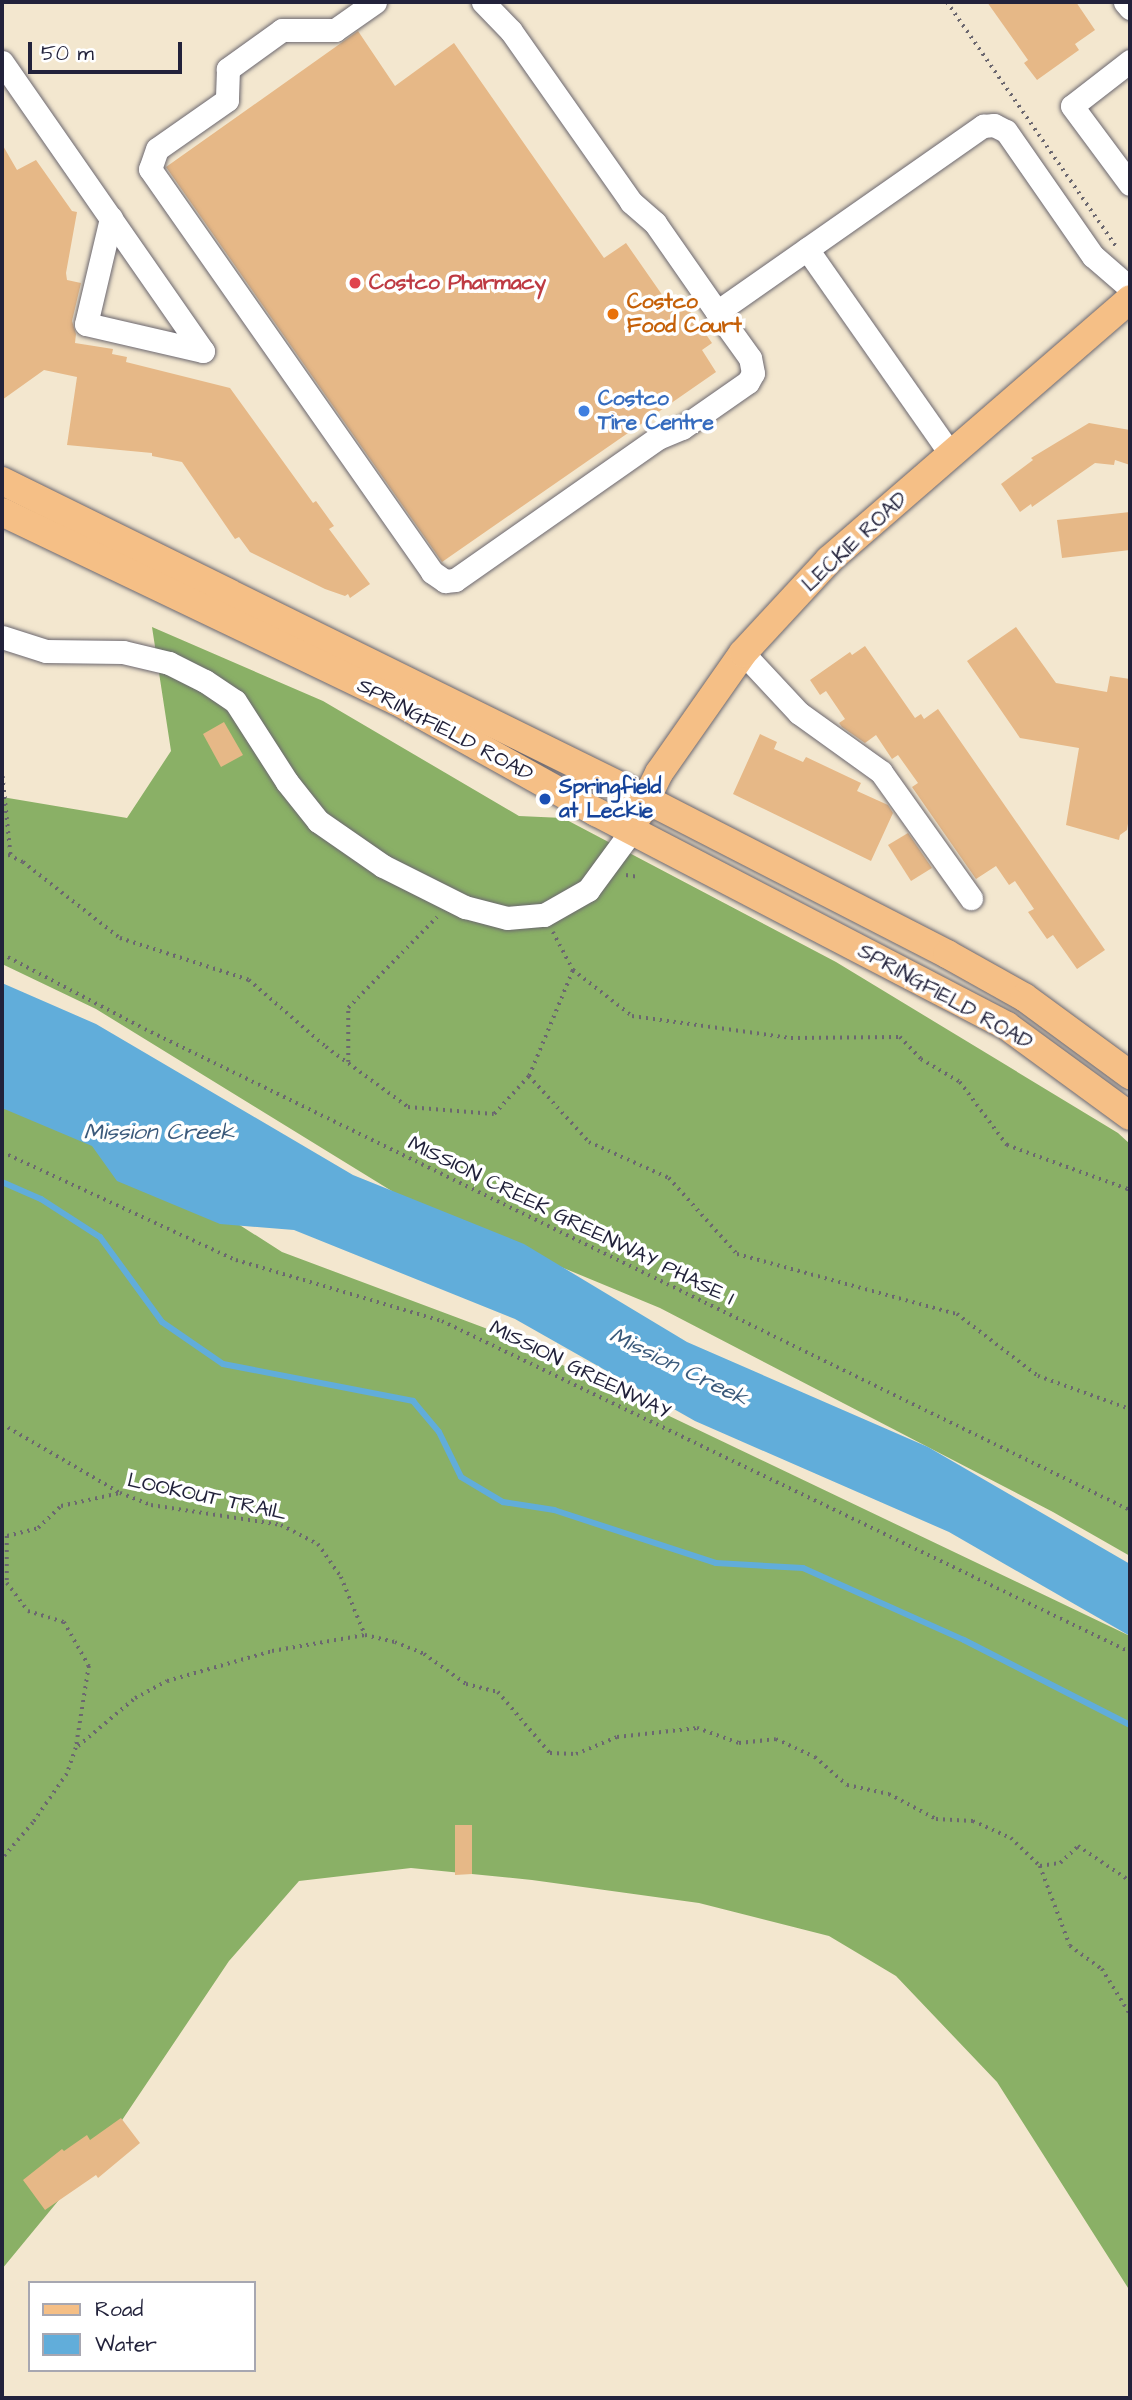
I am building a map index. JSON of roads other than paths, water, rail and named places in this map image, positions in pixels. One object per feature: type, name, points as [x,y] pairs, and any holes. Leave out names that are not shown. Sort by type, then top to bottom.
[{"type":"main road","name":"LECKIE ROAD","points":[[632,830],[659,773],[743,653],[829,561],[1130,299]]},
{"type":"main road","name":"SPRINGFIELD ROAD","points":[[2,481],[646,799],[1024,997],[1130,1075]]},
{"type":"main road","name":"SPRINGFIELD ROAD","points":[[2,512],[397,701],[632,830],[1007,1026],[1130,1116]]},
{"type":"lane","points":[[375,2],[335,30],[282,30],[228,69],[227,100],[157,149],[150,169],[432,572],[445,581],[455,580],[658,438],[682,428],[748,382],[754,373],[750,358],[655,223],[631,202],[511,31],[483,2]]},
{"type":"lane","points":[[1125,2],[1130,8]]},
{"type":"lane","points":[[1130,61],[1072,106],[1130,184]]},
{"type":"lane","points":[[2,62],[111,218],[203,351],[86,324],[111,218]]},
{"type":"lane","points":[[718,312],[983,126],[994,125],[1006,131],[1093,256],[1130,288]]},
{"type":"lane","points":[[807,249],[951,454]]},
{"type":"lane","points":[[2,637],[46,651],[123,652],[169,663],[205,681],[234,701],[287,782],[318,821],[383,866],[453,900],[507,918],[544,915],[588,890],[632,830]]},
{"type":"lane","points":[[743,653],[799,713],[881,772],[971,898]]},
{"type":"water","name":"Mission Creek","points":[[2,983],[96,1024],[353,1175],[524,1244],[687,1342],[928,1447],[1130,1564],[1130,1636],[949,1532],[695,1421],[515,1319],[294,1230],[220,1224],[117,1181],[92,1146],[2,1108]]},
{"type":"waterway","points":[[2,1182],[41,1199],[100,1237],[162,1322],[223,1364],[413,1401],[439,1432],[461,1477],[503,1502],[554,1510],[716,1563],[803,1568],[964,1640],[1130,1725]]},
{"type":"place","name":"Costco Pharmacy","points":[[355,283]]},
{"type":"place","name":"Costco Food Court","points":[[613,314]]},
{"type":"place","name":"Costco Tire Centre","points":[[584,411]]},
{"type":"place","name":"Springfield at Leckie","points":[[545,799]]}]
